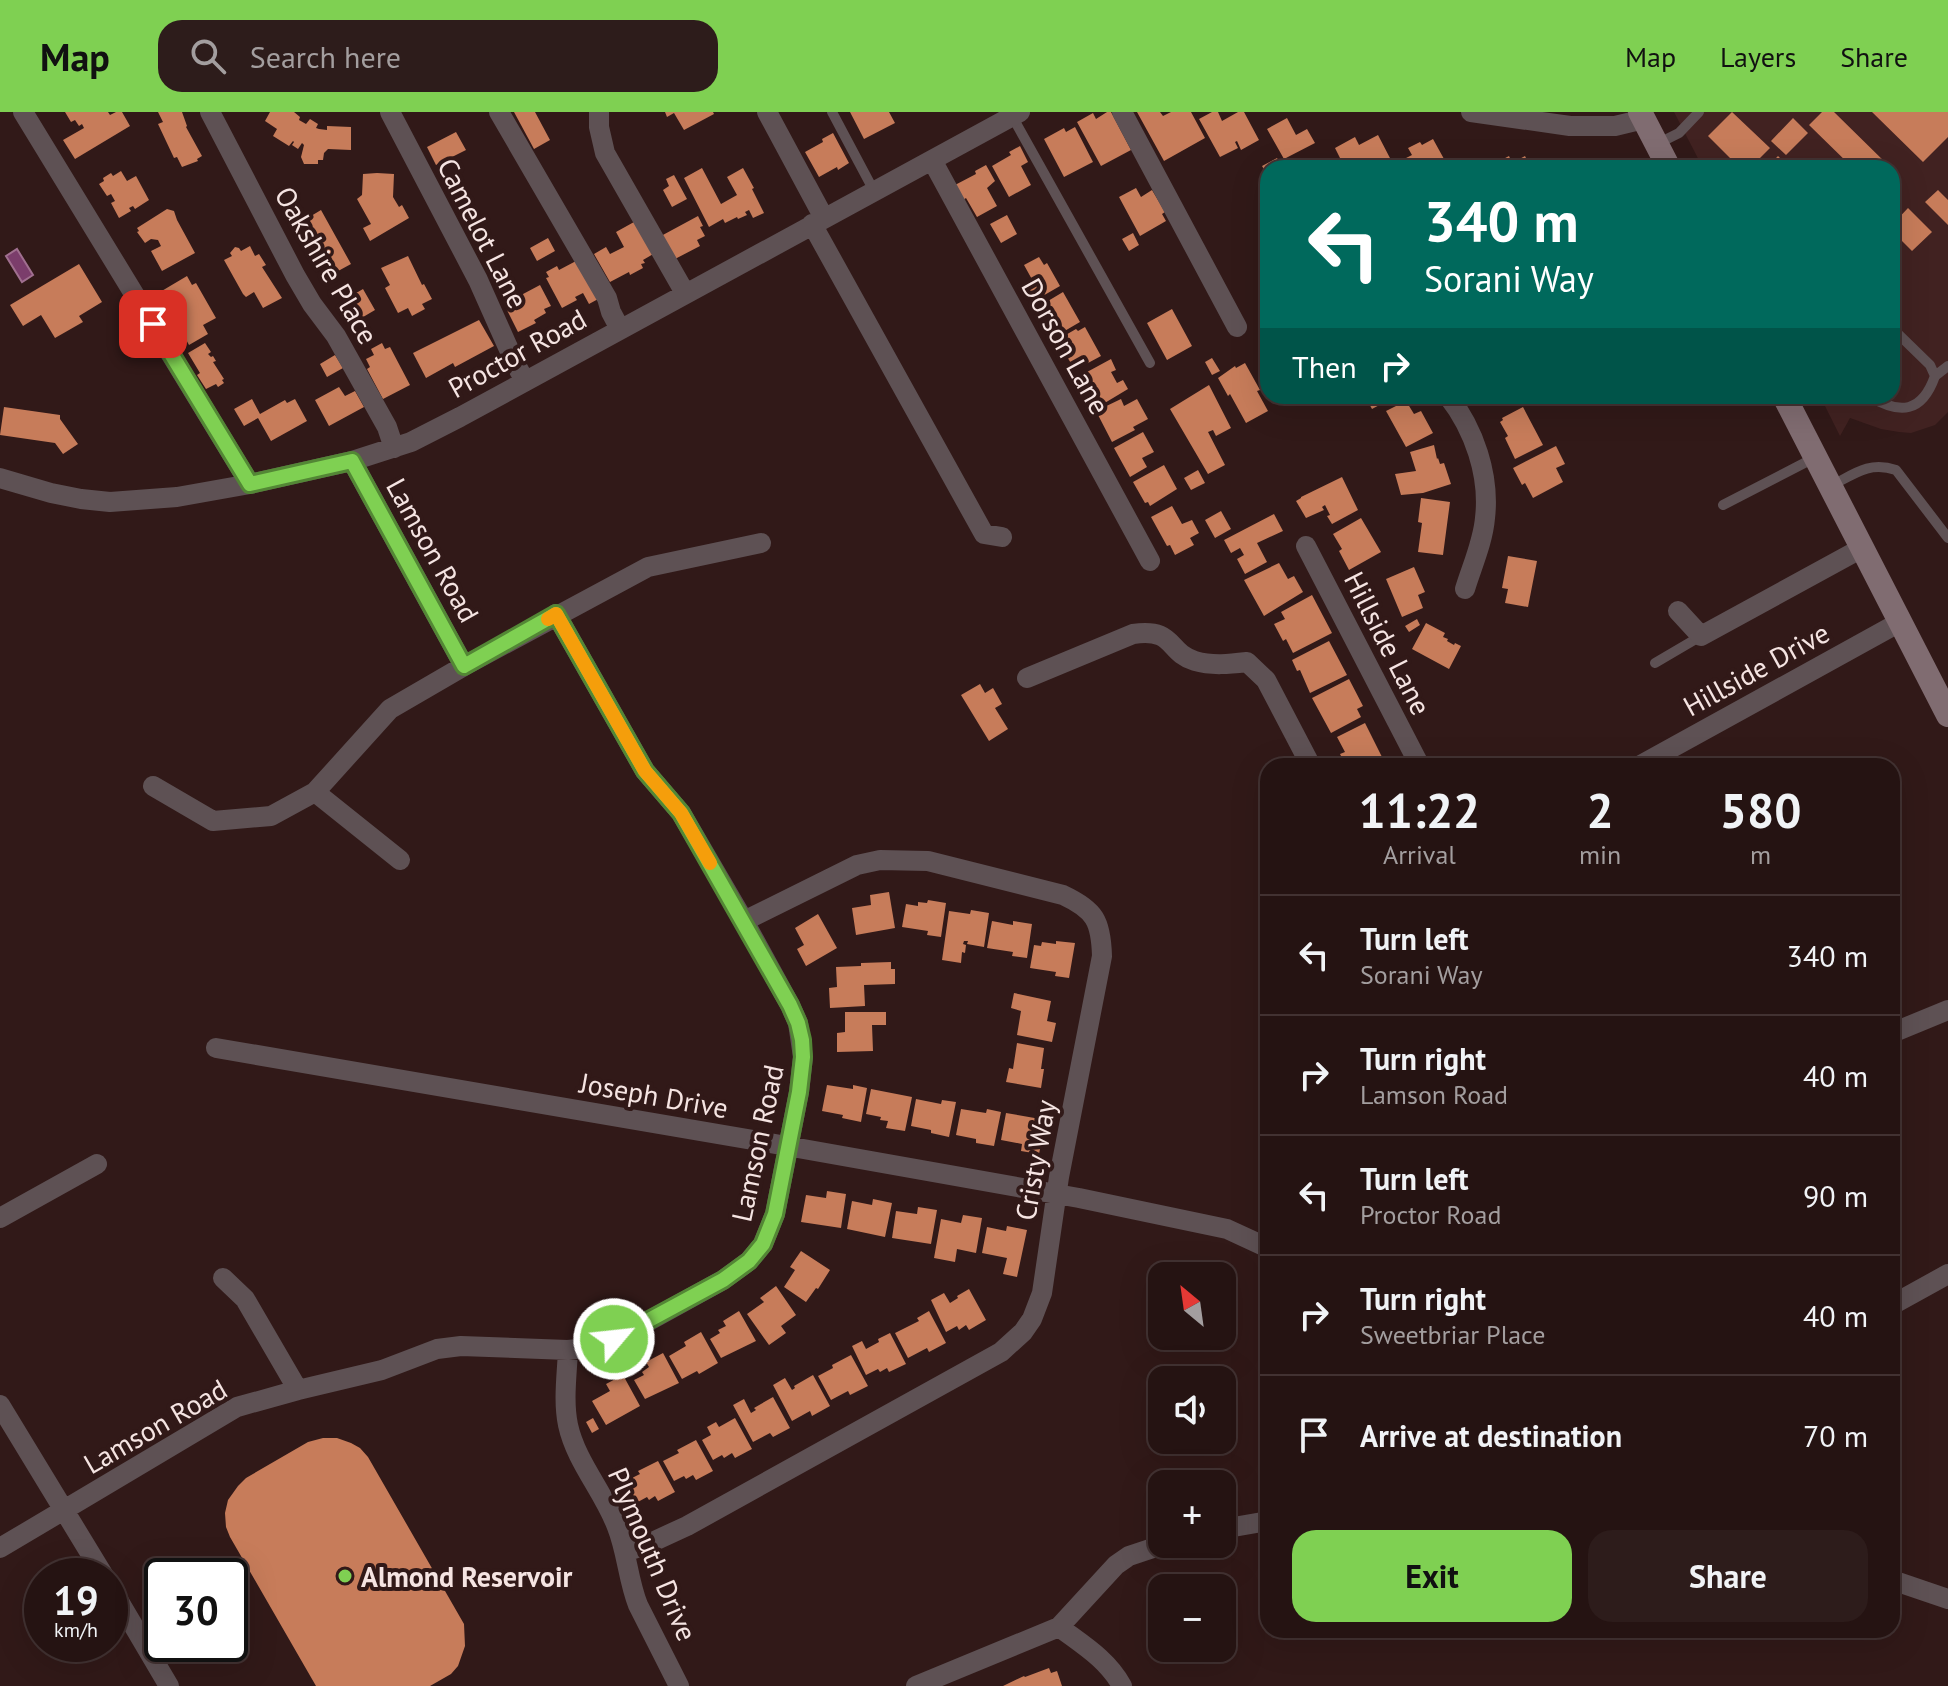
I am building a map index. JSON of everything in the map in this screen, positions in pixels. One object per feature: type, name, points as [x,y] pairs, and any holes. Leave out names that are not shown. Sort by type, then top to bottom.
[{"type":"main road","points":[[1642,116],[1665,160]]},
{"type":"main road","points":[[1788,404],[1948,715]]},
{"type":"street","points":[[23,112],[250,484]]},
{"type":"street","name":"Oakshire Place","points":[[210,112],[295,275],[336,336],[387,427],[394,448]]},
{"type":"street","name":"Camelot Lane","points":[[390,112],[478,280],[525,381]]},
{"type":"street","points":[[499,112],[607,298],[620,329]]},
{"type":"street","points":[[599,112],[605,153],[685,293]]},
{"type":"street","points":[[767,112],[818,221],[984,534],[1002,537]]},
{"type":"street","points":[[1122,112],[1237,327]]},
{"type":"street","points":[[1471,112],[1570,126],[1611,127],[1642,116]]},
{"type":"street","name":"Proctor Road","points":[[0,478],[81,499],[110,502],[177,497],[352,461],[394,448],[460,417],[1016,114]]},
{"type":"street","name":"Dorson Lane","points":[[932,160],[1150,561]]},
{"type":"street","points":[[1453,404],[1477,449],[1486,494],[1483,533],[1465,589]]},
{"type":"street","name":"Lamson Road","points":[[352,461],[464,666]]},
{"type":"street","points":[[153,786],[213,821],[271,816],[315,792],[390,709],[556,614],[648,567],[761,543]]},
{"type":"street","name":"Hillside Lane","points":[[1306,546],[1416,758]]},
{"type":"street","points":[[1678,611],[1701,636],[1862,548]]},
{"type":"street","name":"Lamson Road","points":[[0,1548],[237,1407],[382,1370],[437,1349],[461,1346],[568,1350],[602,1344],[723,1280],[749,1261],[763,1244],[772,1225],[799,1092],[803,1057],[800,1032],[790,1005],[681,813],[645,771],[556,614]]},
{"type":"street","name":"Hillside Drive","points":[[1654,758],[1900,622]]},
{"type":"street","points":[[1027,678],[1133,634],[1151,632],[1164,637],[1193,660],[1218,664],[1247,662],[1266,680],[1307,758]]},
{"type":"street","points":[[315,792],[400,860]]},
{"type":"street","name":"Cristy Way","points":[[625,1552],[667,1536],[981,1364],[1013,1343],[1023,1332],[1042,1293],[1056,1194],[1102,956],[1101,934],[1094,917],[1083,905],[1040,888],[928,861],[880,860],[835,874],[744,921]]},
{"type":"street","points":[[1900,1030],[1948,1010]]},
{"type":"street","name":"Joseph Drive","points":[[216,1048],[1056,1194],[1227,1229],[1260,1244]]},
{"type":"street","points":[[0,1218],[97,1164]]},
{"type":"street","points":[[1900,1301],[1948,1274]]},
{"type":"street","points":[[223,1278],[245,1299],[298,1390]]},
{"type":"street","name":"Plymouth Drive","points":[[568,1350],[569,1429],[617,1525],[638,1605],[679,1686]]},
{"type":"street","points":[[0,1405],[93,1558]]},
{"type":"street","points":[[1236,1527],[1260,1522]]},
{"type":"street","points":[[916,1686],[1059,1627],[1116,1565],[1129,1556],[1148,1550]]},
{"type":"street","points":[[1900,1583],[1948,1599]]},
{"type":"street","points":[[128,1617],[169,1686]]},
{"type":"street","points":[[1059,1627],[1098,1656],[1122,1686]]},
{"type":"lane","points":[[832,112],[874,191]]},
{"type":"lane","points":[[1657,144],[1679,133],[1699,112]]},
{"type":"lane","points":[[1016,114],[1150,363]]},
{"type":"lane","points":[[1900,336],[1930,365],[1935,376]]},
{"type":"lane","points":[[1888,404],[1897,408],[1912,407],[1924,399],[1935,376],[1948,366]]},
{"type":"lane","points":[[1723,505],[1816,457]]},
{"type":"lane","points":[[1831,486],[1873,466],[1896,470],[1948,538]]},
{"type":"lane","points":[[1655,663],[1701,636]]},
{"type":"shaded area","points":[[1674,112],[1948,112],[1948,412],[1935,425],[1911,433],[1881,429],[1850,418],[1840,436],[1824,404],[1900,404],[1900,160],[1699,160]]},
{"type":"shaded area","points":[[17,249],[33,275],[22,282],[6,256]]},
{"type":"building","points":[[65,112],[108,112],[110,115],[122,112],[130,126],[75,159],[63,140],[84,128],[75,120],[71,122]]},
{"type":"building","points":[[158,112],[182,112],[186,127],[202,156],[198,161],[182,167],[177,157],[174,158],[158,124],[163,122]]},
{"type":"building","points":[[270,112],[294,112],[300,117],[299,120],[306,124],[310,119],[318,124],[316,128],[319,129],[327,130],[327,126],[351,127],[351,150],[328,149],[318,164],[304,164],[302,143],[298,149],[292,145],[293,141],[289,146],[273,136],[277,129],[265,121]]},
{"type":"building","points":[[514,112],[535,112],[550,140],[534,149]]},
{"type":"building","points":[[665,112],[714,114],[684,130],[674,113],[667,117]]},
{"type":"building","points":[[850,112],[889,112],[895,123],[864,139]]},
{"type":"building","points":[[1111,112],[1131,150],[1101,166],[1077,122],[1093,113],[1096,119]]},
{"type":"building","points":[[1137,112],[1160,112],[1163,116],[1171,112],[1191,112],[1205,138],[1164,161]]},
{"type":"building","points":[[1218,112],[1222,121],[1244,112],[1259,140],[1241,150],[1237,141],[1238,148],[1220,157],[1199,119]]},
{"type":"building","points":[[1732,112],[1770,148],[1758,160],[1732,160],[1708,136]]},
{"type":"building","points":[[1822,112],[1834,112],[1883,160],[1845,160],[1809,125]]},
{"type":"building","points":[[1872,112],[1948,112],[1948,137],[1923,162]]},
{"type":"building","points":[[1287,118],[1296,135],[1307,129],[1315,143],[1284,159],[1267,129]]},
{"type":"building","points":[[1793,118],[1808,133],[1786,155],[1771,141]]},
{"type":"building","points":[[1075,127],[1093,162],[1064,177],[1044,139],[1064,128],[1066,132]]},
{"type":"building","points":[[456,132],[466,150],[436,165],[427,147]]},
{"type":"building","points":[[833,133],[849,163],[819,177],[805,152]]},
{"type":"building","points":[[1378,135],[1391,160],[1341,160],[1335,148],[1355,137],[1359,145]]},
{"type":"building","points":[[1433,139],[1445,160],[1407,160],[1412,155],[1408,148],[1420,142],[1422,145]]},
{"type":"building","points":[[1020,146],[1028,162],[1021,166],[1031,185],[1009,197],[992,166]]},
{"type":"building","points":[[986,165],[995,181],[987,188],[997,206],[977,217],[955,185]]},
{"type":"building","points":[[702,168],[721,204],[737,195],[727,177],[743,168],[764,213],[753,218],[749,210],[745,212],[747,215],[738,219],[725,223],[723,219],[709,227],[684,178]]},
{"type":"building","points":[[121,171],[127,181],[136,176],[149,200],[135,209],[133,206],[129,208],[131,211],[119,218],[111,203],[115,201],[111,194],[107,196],[99,184],[111,173],[113,176]]},
{"type":"building","points":[[363,174],[394,174],[393,197],[409,218],[370,241],[363,228],[371,224],[357,199],[362,195]]},
{"type":"building","points":[[674,175],[687,199],[672,207],[663,190],[669,186],[666,179]]},
{"type":"building","points":[[1136,188],[1141,197],[1152,190],[1165,212],[1162,214],[1166,221],[1140,236],[1119,197]]},
{"type":"building","points":[[1938,190],[1948,200],[1948,225],[1925,202]]},
{"type":"building","points":[[1908,208],[1932,232],[1912,251],[1900,239],[1900,216]]},
{"type":"building","points":[[167,209],[174,211],[195,253],[162,271],[151,251],[161,246],[158,240],[151,239],[145,243],[137,228]]},
{"type":"building","points":[[321,210],[351,264],[329,276],[312,244],[303,249],[293,230]]},
{"type":"building","points":[[1007,215],[1017,234],[1001,243],[990,224]]},
{"type":"building","points":[[698,216],[705,236],[697,240],[700,246],[675,259],[661,236]]},
{"type":"building","points":[[634,222],[655,253],[643,260],[643,268],[610,282],[594,254],[606,247],[610,254],[624,247],[616,232]]},
{"type":"building","points":[[1133,233],[1139,245],[1129,251],[1122,239]]},
{"type":"building","points":[[548,238],[555,251],[537,261],[530,248]]},
{"type":"building","points":[[250,246],[255,256],[259,254],[266,265],[262,267],[282,298],[263,308],[254,292],[246,297],[243,294],[224,260],[232,256],[230,253],[235,247],[241,251]]},
{"type":"building","points":[[408,256],[432,299],[422,304],[425,309],[412,316],[408,308],[398,313],[385,288],[390,285],[381,268]]},
{"type":"building","points":[[1039,257],[1044,265],[1047,263],[1060,286],[1034,301],[1028,289],[1034,283],[1024,265]]},
{"type":"building","points":[[576,261],[600,298],[589,304],[583,293],[562,308],[546,278],[549,277],[546,272],[557,266],[559,270]]},
{"type":"building","points":[[79,264],[102,302],[79,316],[83,322],[55,338],[41,315],[23,326],[10,305]]},
{"type":"building","points":[[187,276],[192,285],[196,283],[216,318],[203,325],[208,334],[189,345],[160,292]]},
{"type":"building","points":[[540,285],[551,306],[534,320],[536,323],[518,332],[504,304]]},
{"type":"building","points":[[363,289],[375,310],[358,320],[346,299]]},
{"type":"building","points":[[1063,292],[1080,322],[1056,336],[1047,316],[1052,310],[1048,301]]},
{"type":"building","points":[[1172,309],[1192,346],[1167,360],[1147,323]]},
{"type":"building","points":[[479,320],[494,346],[426,378],[413,353]]},
{"type":"building","points":[[1085,327],[1101,356],[1075,370],[1057,340]]},
{"type":"building","points":[[205,343],[211,352],[208,354],[213,356],[216,361],[213,362],[224,379],[218,387],[216,384],[206,389],[188,353]]},
{"type":"building","points":[[382,343],[385,349],[390,347],[410,385],[383,399],[367,369],[370,367],[366,359],[374,355],[371,349]]},
{"type":"building","points":[[335,355],[343,368],[327,377],[320,364]]},
{"type":"building","points":[[1212,358],[1220,371],[1212,375],[1205,362]]},
{"type":"building","points":[[1111,359],[1116,370],[1111,372],[1117,383],[1123,380],[1128,389],[1098,407],[1093,397],[1088,399],[1076,378]]},
{"type":"building","points":[[1245,363],[1260,390],[1257,391],[1260,404],[1264,404],[1268,411],[1246,423],[1218,378]]},
{"type":"building","points":[[1209,385],[1231,428],[1216,436],[1213,430],[1208,432],[1225,465],[1208,474],[1170,409]]},
{"type":"building","points":[[339,387],[345,396],[355,391],[364,407],[329,426],[315,400]]},
{"type":"building","points":[[252,399],[260,414],[285,400],[287,403],[295,399],[307,421],[271,441],[258,418],[244,426],[234,409]]},
{"type":"building","points":[[1121,399],[1124,406],[1137,399],[1148,419],[1112,442],[1096,411]]},
{"type":"building","points":[[1408,404],[1414,414],[1421,411],[1433,433],[1406,447],[1386,411]]},
{"type":"building","points":[[4,407],[60,415],[78,444],[63,454],[55,443],[0,435]]},
{"type":"building","points":[[1523,407],[1543,445],[1515,459],[1500,422]]},
{"type":"building","points":[[1143,432],[1154,452],[1142,458],[1147,467],[1130,477],[1114,448]]},
{"type":"building","points":[[1434,445],[1437,459],[1440,464],[1444,463],[1451,484],[1423,493],[1401,495],[1395,474],[1416,471],[1410,452]]},
{"type":"building","points":[[1556,446],[1565,464],[1556,468],[1563,482],[1533,498],[1513,468]]},
{"type":"building","points":[[1164,465],[1177,489],[1150,506],[1133,482]]},
{"type":"building","points":[[1198,470],[1205,483],[1191,490],[1184,478]]},
{"type":"building","points":[[1342,477],[1358,510],[1332,524],[1325,505],[1322,507],[1324,510],[1306,518],[1296,501]]},
{"type":"building","points":[[1421,498],[1450,502],[1443,555],[1418,552]]},
{"type":"building","points":[[1172,506],[1182,524],[1192,520],[1199,533],[1190,538],[1194,545],[1175,555],[1151,517]]},
{"type":"building","points":[[1221,511],[1231,529],[1215,538],[1205,520]]},
{"type":"building","points":[[1274,514],[1283,531],[1257,543],[1267,562],[1245,574],[1237,559],[1244,555],[1240,548],[1231,553],[1224,540]]},
{"type":"building","points":[[1361,518],[1381,552],[1349,570],[1333,534]]},
{"type":"building","points":[[1508,556],[1537,561],[1528,607],[1505,603],[1508,589],[1502,588]]},
{"type":"building","points":[[1279,563],[1288,579],[1294,576],[1303,592],[1264,616],[1244,580]]},
{"type":"building","points":[[1414,567],[1425,592],[1418,595],[1423,608],[1402,617],[1386,579]]},
{"type":"building","points":[[1312,595],[1332,633],[1293,653],[1274,624],[1285,619],[1281,612]]},
{"type":"building","points":[[1417,619],[1420,625],[1409,632],[1405,626]]},
{"type":"building","points":[[1426,623],[1445,633],[1443,637],[1447,641],[1461,646],[1449,669],[1412,649]]},
{"type":"building","points":[[1329,641],[1347,675],[1310,693],[1292,660]]},
{"type":"building","points":[[1349,679],[1363,706],[1357,709],[1361,717],[1331,733],[1312,698]]},
{"type":"building","points":[[980,684],[985,693],[993,688],[1002,704],[995,708],[1008,729],[989,741],[961,695]]},
{"type":"building","points":[[1365,723],[1382,757],[1342,758],[1340,754],[1345,752],[1337,737]]},
{"type":"building","points":[[889,892],[895,928],[856,935],[852,908],[871,905],[870,895]]},
{"type":"building","points":[[928,900],[946,903],[941,937],[927,935],[928,931],[902,927],[906,904],[918,906],[918,902],[927,903]]},
{"type":"building","points":[[971,910],[989,913],[984,947],[964,941],[965,953],[962,952],[961,963],[942,960],[949,911],[970,914]]},
{"type":"building","points":[[818,914],[837,948],[806,966],[797,949],[804,945],[795,928]]},
{"type":"building","points":[[992,921],[1013,925],[1013,921],[1032,924],[1027,958],[1012,956],[1013,952],[987,948]]},
{"type":"building","points":[[1056,941],[1075,943],[1069,978],[1055,976],[1056,972],[1030,968],[1034,945],[1041,946],[1042,942],[1056,944]]},
{"type":"building","points":[[891,962],[891,969],[895,969],[895,984],[864,985],[865,1006],[830,1008],[829,988],[837,987],[836,967]]},
{"type":"building","points":[[1014,993],[1051,1001],[1047,1021],[1056,1023],[1052,1042],[1017,1035],[1021,1011],[1011,1008]]},
{"type":"building","points":[[845,1012],[886,1012],[886,1025],[872,1025],[873,1051],[837,1052],[837,1033],[845,1032]]},
{"type":"building","points":[[1017,1043],[1044,1048],[1041,1088],[1006,1082],[1009,1068],[1013,1069]]},
{"type":"building","points":[[827,1085],[867,1088],[861,1122],[822,1111]]},
{"type":"building","points":[[871,1089],[912,1097],[905,1131],[886,1128],[888,1121],[866,1114]]},
{"type":"building","points":[[916,1099],[941,1104],[942,1100],[956,1102],[949,1137],[911,1126]]},
{"type":"building","points":[[961,1109],[1001,1112],[994,1146],[956,1135]]},
{"type":"building","points":[[1006,1113],[1046,1120],[1039,1154],[1021,1151],[1022,1144],[1001,1140]]},
{"type":"building","points":[[827,1191],[846,1194],[841,1228],[801,1222],[806,1195],[826,1198]]},
{"type":"building","points":[[873,1199],[892,1203],[885,1237],[847,1229],[852,1201],[872,1205]]},
{"type":"building","points":[[918,1207],[937,1210],[931,1244],[892,1238],[896,1211],[917,1214]]},
{"type":"building","points":[[963,1215],[982,1218],[976,1253],[957,1249],[955,1262],[934,1258],[941,1219],[961,1223]]},
{"type":"building","points":[[1007,1226],[1027,1230],[1017,1277],[1003,1274],[1007,1258],[982,1253],[987,1227],[1006,1231]]},
{"type":"building","points":[[801,1251],[830,1270],[806,1302],[784,1287],[795,1270],[790,1267]]},
{"type":"building","points":[[776,1286],[796,1315],[781,1326],[786,1333],[769,1345],[747,1314],[764,1302],[760,1298]]},
{"type":"building","points":[[969,1289],[986,1320],[969,1330],[966,1325],[959,1330],[957,1326],[946,1332],[931,1300],[944,1293],[950,1303]]},
{"type":"building","points":[[739,1311],[756,1341],[721,1358],[710,1339],[726,1326],[723,1321]]},
{"type":"building","points":[[929,1311],[946,1343],[908,1358],[895,1333],[919,1321],[917,1318]]},
{"type":"building","points":[[701,1332],[718,1363],[682,1379],[669,1356]]},
{"type":"building","points":[[890,1333],[906,1364],[889,1372],[887,1368],[880,1372],[878,1369],[866,1375],[852,1346],[862,1341],[866,1349]]},
{"type":"building","points":[[663,1353],[679,1383],[645,1399],[634,1380],[644,1375],[642,1372],[649,1367],[646,1362]]},
{"type":"building","points":[[851,1355],[868,1386],[850,1395],[848,1391],[831,1400],[818,1376]]},
{"type":"building","points":[[623,1375],[640,1406],[606,1425],[592,1401],[610,1391],[606,1384]]},
{"type":"building","points":[[813,1375],[830,1406],[812,1416],[810,1411],[792,1421],[773,1385],[785,1378],[792,1390]]},
{"type":"building","points":[[773,1397],[790,1428],[773,1437],[770,1433],[753,1442],[733,1405],[744,1399],[751,1413]]},
{"type":"building","points":[[593,1418],[599,1429],[592,1433],[586,1422]]},
{"type":"building","points":[[735,1418],[752,1449],[735,1458],[732,1453],[713,1460],[702,1440],[711,1435],[707,1427],[716,1422],[719,1427]]},
{"type":"building","name":"Almond Reservoir","points":[[337,1438],[360,1448],[368,1457],[464,1624],[465,1646],[458,1666],[451,1674],[430,1686],[316,1686],[248,1568],[248,1558],[242,1558],[230,1537],[225,1513],[228,1500],[238,1486],[246,1478],[308,1442]]},
{"type":"building","points":[[696,1440],[713,1471],[696,1480],[693,1475],[674,1481],[663,1461]]},
{"type":"building","points":[[658,1461],[675,1492],[658,1501],[655,1496],[636,1503],[624,1482]]},
{"type":"building","points":[[1049,1668],[1051,1673],[1057,1671],[1062,1686],[1003,1686],[1024,1676]]},
{"type":"slow traffic","points":[[548,619],[556,614],[645,771],[681,813],[710,863]]},
{"type":"place","name":"Almond Reservoir","points":[[345,1576]]},
{"type":"route","points":[[153,324],[250,484],[352,461],[464,666],[556,614],[645,771],[681,813],[790,1005],[798,1023],[803,1057],[793,1128],[775,1214],[763,1244],[749,1261],[723,1280],[614,1339]]}]
